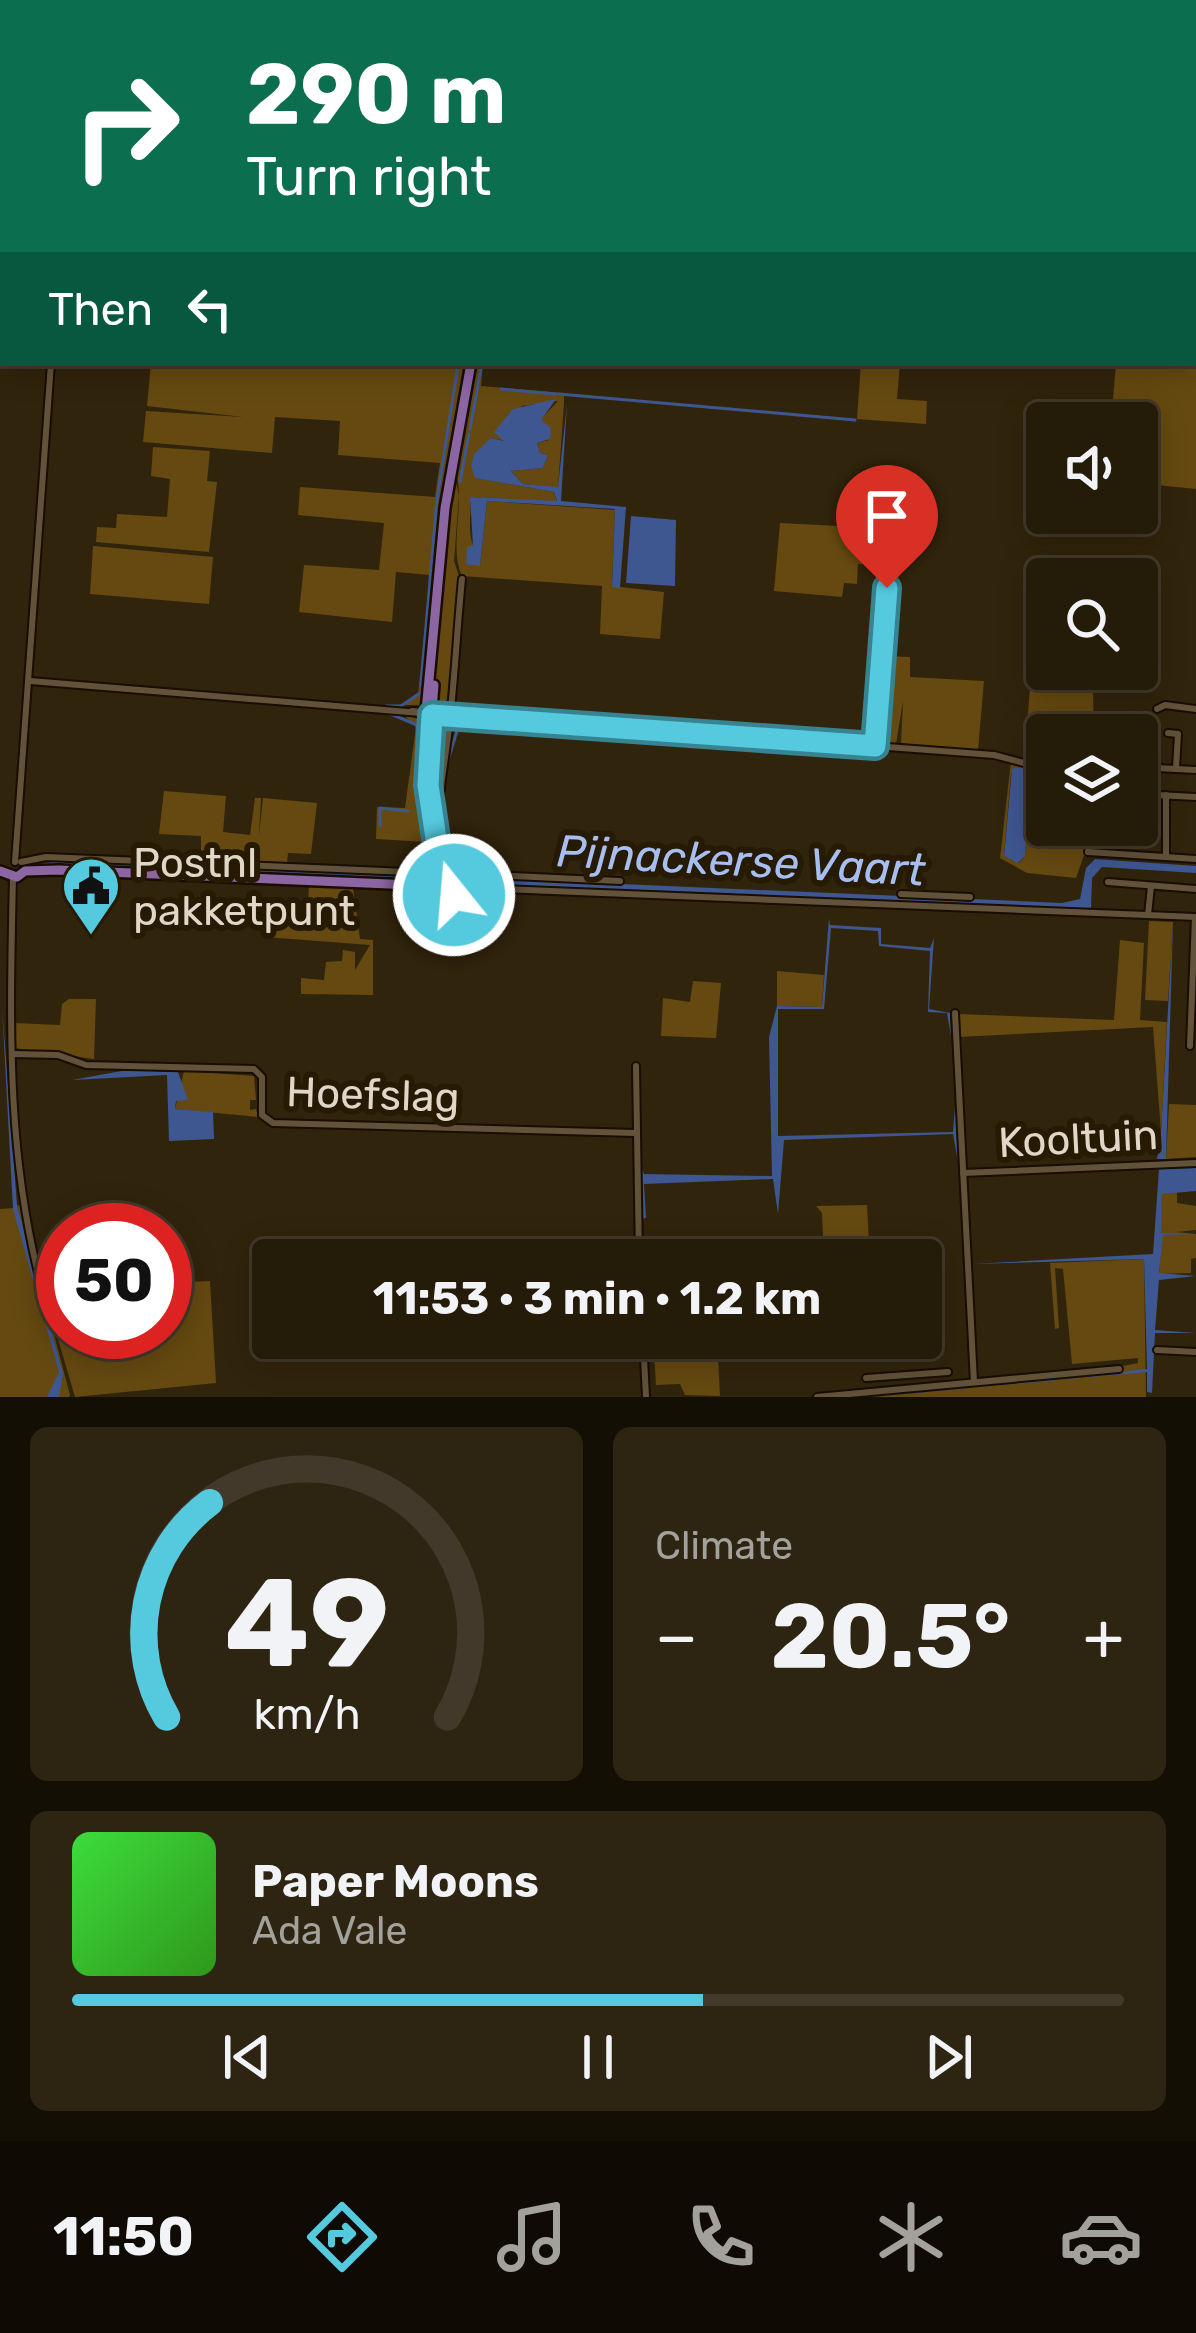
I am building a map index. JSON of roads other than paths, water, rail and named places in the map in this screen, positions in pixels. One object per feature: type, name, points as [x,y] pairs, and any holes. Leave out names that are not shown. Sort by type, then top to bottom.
[{"type":"main road","points":[[14,868],[416,886],[444,881],[428,785],[429,712],[468,366]]},
{"type":"street","points":[[36,1268],[22,1219],[12,1054],[14,868],[51,366]]},
{"type":"street","points":[[875,746],[890,548]]},
{"type":"street","points":[[444,881],[446,858],[437,794],[451,714],[461,578]]},
{"type":"street","points":[[30,681],[994,755],[1026,763]]},
{"type":"street","points":[[1157,709],[1166,705],[1196,710]]},
{"type":"street","points":[[1168,734],[1178,734],[1176,769]]},
{"type":"street","points":[[1158,768],[1196,770]]},
{"type":"street","points":[[1158,795],[1196,797]]},
{"type":"street","points":[[1166,795],[1166,857]]},
{"type":"street","points":[[1089,846],[1088,854],[1196,860]]},
{"type":"street","points":[[14,868],[46,857],[408,872]]},
{"type":"street","points":[[444,881],[620,881]]},
{"type":"street","points":[[444,881],[474,889],[924,901],[1052,913],[1196,917],[1190,1046]]},
{"type":"street","points":[[1108,882],[1196,889]]},
{"type":"street","points":[[1148,915],[1150,886]]},
{"type":"street","points":[[901,894],[924,901],[970,897]]},
{"type":"street","name":"Kooltuin","points":[[955,1013],[974,1382]]},
{"type":"street","name":"Hoefslag","points":[[12,1054],[58,1055],[86,1065],[254,1069],[262,1077],[262,1115],[273,1123],[635,1133]]},
{"type":"street","points":[[636,1066],[638,1239]]},
{"type":"street","name":"Kooltuin","points":[[963,1173],[1196,1163]]},
{"type":"street","points":[[1157,1350],[1196,1352]]},
{"type":"street","points":[[644,1359],[646,1397]]},
{"type":"street","points":[[817,1397],[1119,1369]]},
{"type":"street","points":[[873,1392],[869,1377],[948,1372]]},
{"type":"street","points":[[937,1374],[937,1386]]},
{"type":"water","points":[[556,399],[541,420],[551,428],[550,439],[537,443],[540,453],[548,455],[543,468],[511,471],[523,484],[558,487],[567,403],[561,501],[626,507],[620,588],[612,587],[615,509],[487,501],[480,566],[466,564],[467,547],[473,545],[470,497],[557,501],[554,492],[475,478],[471,466],[474,454],[491,438],[504,441],[494,432],[513,409]]},
{"type":"water","points":[[631,516],[676,520],[675,586],[626,583]]},
{"type":"water","points":[[1012,769],[1026,769],[1025,856],[1018,863],[1004,856]]},
{"type":"water","points":[[1095,859],[1196,866],[1196,873],[1102,867],[1092,878],[1091,908],[1075,911],[40,864],[65,860],[1062,903],[1080,899],[1086,868]]},
{"type":"water","points":[[829,918],[830,925],[881,928],[881,944],[930,948],[934,938],[929,1009],[950,1013],[951,1036],[947,1013],[928,1012],[930,951],[879,946],[878,931],[831,928],[824,1009],[778,1009],[778,1136],[953,1132],[955,1106],[958,1161],[953,1134],[784,1140],[778,1214],[773,1179],[644,1184],[646,1218],[640,1219],[640,1163],[644,1174],[772,1176],[769,1037],[777,1006],[822,1007]]},
{"type":"water","points":[[1173,922],[1166,1159],[1157,1159],[1161,1132]]},
{"type":"water","points":[[2,1007],[17,1205],[36,1290],[13,1209]]},
{"type":"water","points":[[127,1070],[178,1072],[188,1100],[176,1101],[175,1109],[213,1112],[214,1139],[169,1141],[167,1075],[72,1080]]},
{"type":"water","points":[[1196,1168],[1196,1191],[1162,1194],[1161,1233],[1196,1234],[1163,1235],[1159,1273],[1196,1276],[1159,1280],[1155,1330],[1196,1333],[1155,1333],[1152,1393],[1147,1392],[1147,1372],[862,1397],[1147,1369],[1144,1259],[972,1264],[1153,1254],[1159,1169]]},
{"type":"water","points":[[55,1359],[63,1374],[59,1397],[47,1397],[59,1372]]},
{"type":"waterway","points":[[421,685],[437,499],[458,366]]},
{"type":"waterway","points":[[470,429],[481,366]]},
{"type":"waterway","points":[[501,389],[556,394]]},
{"type":"waterway","points":[[559,394],[855,420]]},
{"type":"waterway","points":[[460,482],[469,434]]},
{"type":"waterway","points":[[894,574],[897,530],[918,532]]},
{"type":"waterway","points":[[386,706],[401,706],[420,693]]},
{"type":"waterway","points":[[391,714],[417,725],[417,747]]},
{"type":"waterway","points":[[447,763],[457,731],[476,721]]},
{"type":"waterway","points":[[443,792],[444,812]]},
{"type":"waterway","points":[[380,826],[380,808],[408,811]]},
{"type":"place","name":"Postnl pakketpunt","points":[[91,937]]},
{"type":"water label","name":"Pijnackerse Vaart","points":[[741,860]]}]
